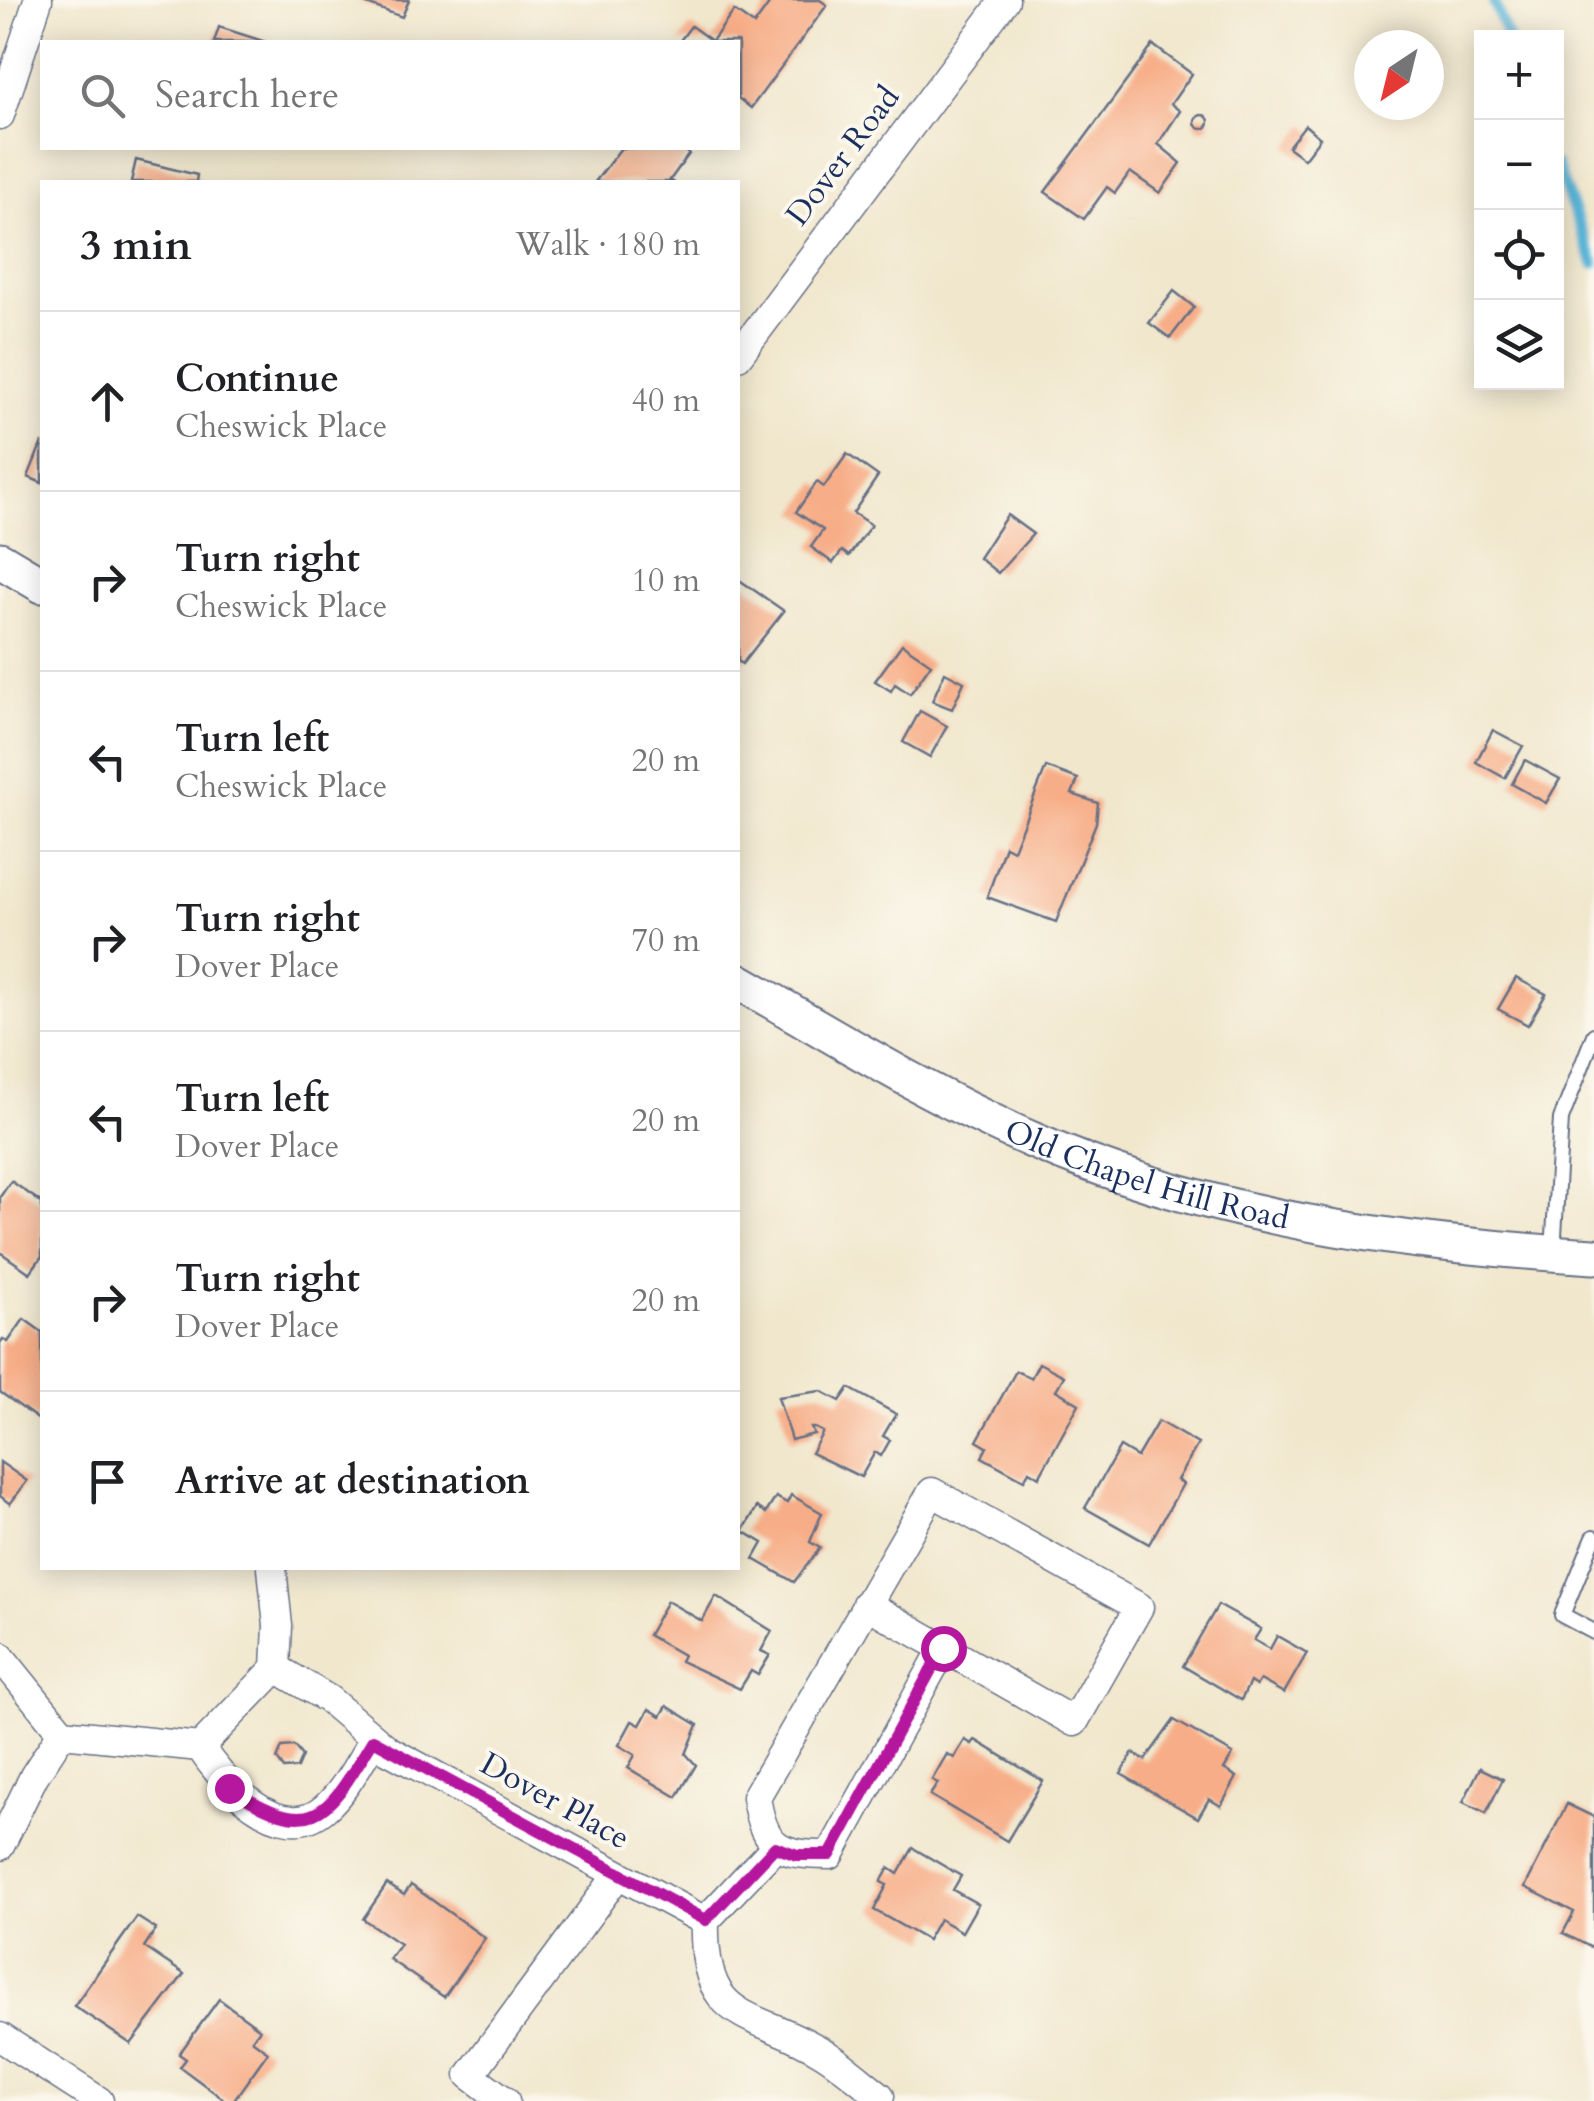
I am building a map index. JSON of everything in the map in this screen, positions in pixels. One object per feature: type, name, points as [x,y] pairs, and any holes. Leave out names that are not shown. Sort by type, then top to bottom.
[{"type":"street","points":[[0,114],[38,0]]},
{"type":"street","name":"Dover Road","points":[[740,353],[1005,0]]},
{"type":"street","points":[[0,560],[40,584]]},
{"type":"street","name":"Old Chapel Hill Road","points":[[740,982],[938,1094],[1032,1140],[1172,1192],[1364,1234],[1594,1256]]},
{"type":"street","points":[[866,1604],[1074,1722],[1139,1607],[932,1492],[866,1604],[756,1797],[760,1824],[775,1847],[797,1855],[830,1855],[943,1648]]},
{"type":"street","points":[[200,1747],[276,1668],[278,1626],[272,1570]]},
{"type":"street","points":[[0,1656],[62,1733],[200,1747],[229,1788],[271,1814],[298,1819],[321,1812],[373,1740]]},
{"type":"street","name":"Dover Place","points":[[276,1668],[328,1699],[373,1740],[617,1876],[706,1920]]},
{"type":"street","points":[[0,1846],[34,1776],[62,1733]]},
{"type":"street","points":[[775,1847],[706,1920],[711,1982],[726,2003],[746,2018],[822,2052],[880,2096],[877,2101]]},
{"type":"street","points":[[505,2101],[470,2075],[617,1876]]},
{"type":"street","points":[[0,2037],[99,2101]]},
{"type":"lane","points":[[1554,1253],[1561,1119],[1594,1035]]},
{"type":"lane","points":[[1594,1537],[1562,1616],[1594,1632]]},
{"type":"building","points":[[356,0],[409,0],[402,17]]},
{"type":"building","points":[[772,0],[820,0],[827,5],[751,108],[740,100],[740,40],[713,40],[734,11],[754,25]]},
{"type":"building","points":[[691,26],[711,40],[680,40]]},
{"type":"building","points":[[219,27],[260,40],[215,40]]},
{"type":"building","points":[[1153,45],[1192,74],[1171,104],[1180,111],[1158,144],[1181,163],[1160,193],[1130,172],[1115,193],[1107,187],[1084,219],[1045,192]]},
{"type":"building","points":[[1202,115],[1209,122],[1202,129],[1195,122]]},
{"type":"building","points":[[1305,125],[1320,138],[1304,159],[1288,147]]},
{"type":"building","points":[[619,150],[684,150],[689,154],[670,180],[597,180]]},
{"type":"building","points":[[136,160],[197,175],[196,180],[131,180]]},
{"type":"building","points":[[1174,291],[1194,307],[1170,338],[1149,323]]},
{"type":"building","points":[[40,447],[40,482],[28,477]]},
{"type":"building","points":[[847,454],[878,476],[853,513],[871,525],[849,556],[842,551],[833,563],[811,547],[823,530],[796,512],[817,482],[824,487]]},
{"type":"building","points":[[1007,515],[1033,534],[998,573],[979,558]]},
{"type":"building","points":[[740,580],[784,611],[740,662]]},
{"type":"building","points":[[902,644],[931,664],[910,694],[895,684],[891,691],[875,681]]},
{"type":"building","points":[[945,672],[964,682],[952,709],[932,701]]},
{"type":"building","points":[[920,711],[947,726],[930,757],[903,742]]},
{"type":"building","points":[[1493,730],[1523,746],[1505,778],[1476,762]]},
{"type":"building","points":[[1525,760],[1560,779],[1546,803],[1512,784]]},
{"type":"building","points":[[1046,767],[1078,779],[1072,794],[1098,803],[1096,823],[1056,922],[987,897],[1005,846],[1013,850]]},
{"type":"building","points":[[1516,978],[1546,994],[1528,1025],[1498,1009]]},
{"type":"building","points":[[11,1181],[40,1202],[40,1259],[30,1273],[0,1252],[0,1197]]},
{"type":"building","points":[[24,1319],[40,1331],[40,1421],[0,1392],[0,1343],[3,1339],[8,1342]]},
{"type":"building","points":[[1039,1363],[1064,1376],[1056,1390],[1079,1404],[1039,1477],[1029,1471],[1024,1480],[982,1457],[987,1447],[977,1441],[1016,1371],[1031,1378]]},
{"type":"building","points":[[849,1388],[896,1414],[883,1436],[890,1440],[881,1456],[875,1452],[861,1477],[811,1453],[823,1432],[811,1428],[814,1434],[791,1440],[778,1397],[821,1391],[840,1401]]},
{"type":"building","points":[[1158,1421],[1198,1444],[1177,1480],[1183,1484],[1149,1544],[1085,1508],[1120,1447],[1137,1457]]},
{"type":"building","points":[[0,1462],[27,1481],[10,1504],[0,1496]]},
{"type":"building","points":[[791,1495],[822,1513],[810,1542],[820,1548],[794,1582],[754,1559],[763,1543],[743,1531],[757,1507],[766,1513],[776,1497],[787,1503]]},
{"type":"building","points":[[716,1596],[772,1631],[761,1651],[770,1655],[758,1675],[751,1671],[740,1689],[680,1661],[683,1655],[648,1635],[667,1601],[702,1621]]},
{"type":"building","points":[[1218,1605],[1261,1629],[1254,1640],[1270,1649],[1277,1636],[1307,1653],[1284,1693],[1260,1680],[1256,1686],[1250,1682],[1241,1700],[1183,1666]]},
{"type":"building","points":[[667,1706],[698,1725],[686,1754],[696,1765],[677,1797],[628,1768],[635,1755],[619,1745],[632,1721],[640,1725],[649,1709],[661,1716]]},
{"type":"building","points":[[1174,1720],[1233,1754],[1224,1769],[1237,1777],[1221,1806],[1209,1799],[1198,1818],[1121,1774],[1133,1753],[1145,1760]]},
{"type":"building","points":[[965,1740],[972,1744],[975,1740],[1043,1781],[1007,1841],[930,1795],[938,1783],[932,1780],[947,1754],[954,1758]]},
{"type":"building","points":[[294,1746],[302,1756],[297,1768],[284,1769],[277,1759],[282,1747]]},
{"type":"building","points":[[1480,1768],[1503,1779],[1486,1813],[1463,1802]]},
{"type":"building","points":[[1567,1804],[1594,1817],[1594,1949],[1563,1933],[1574,1912],[1525,1887]]},
{"type":"building","points":[[913,1848],[961,1876],[953,1890],[978,1904],[962,1932],[939,1919],[927,1940],[874,1910],[887,1885],[881,1882],[889,1868],[898,1874]]},
{"type":"building","points":[[387,1884],[404,1895],[411,1885],[485,1938],[444,1997],[389,1959],[400,1944],[363,1919]]},
{"type":"building","points":[[137,1917],[156,1929],[144,1947],[184,1974],[131,2044],[74,2006]]},
{"type":"building","points":[[219,1999],[260,2029],[252,2040],[268,2052],[233,2101],[226,2101],[180,2067],[186,2059],[179,2054]]},
{"type":"waterway","points":[[1493,0],[1505,30]]},
{"type":"waterway","points":[[1564,186],[1594,263]]},
{"type":"route","points":[[229,1788],[271,1814],[298,1819],[321,1812],[373,1740],[617,1876],[706,1920],[775,1847],[797,1855],[830,1855],[943,1648]]}]
